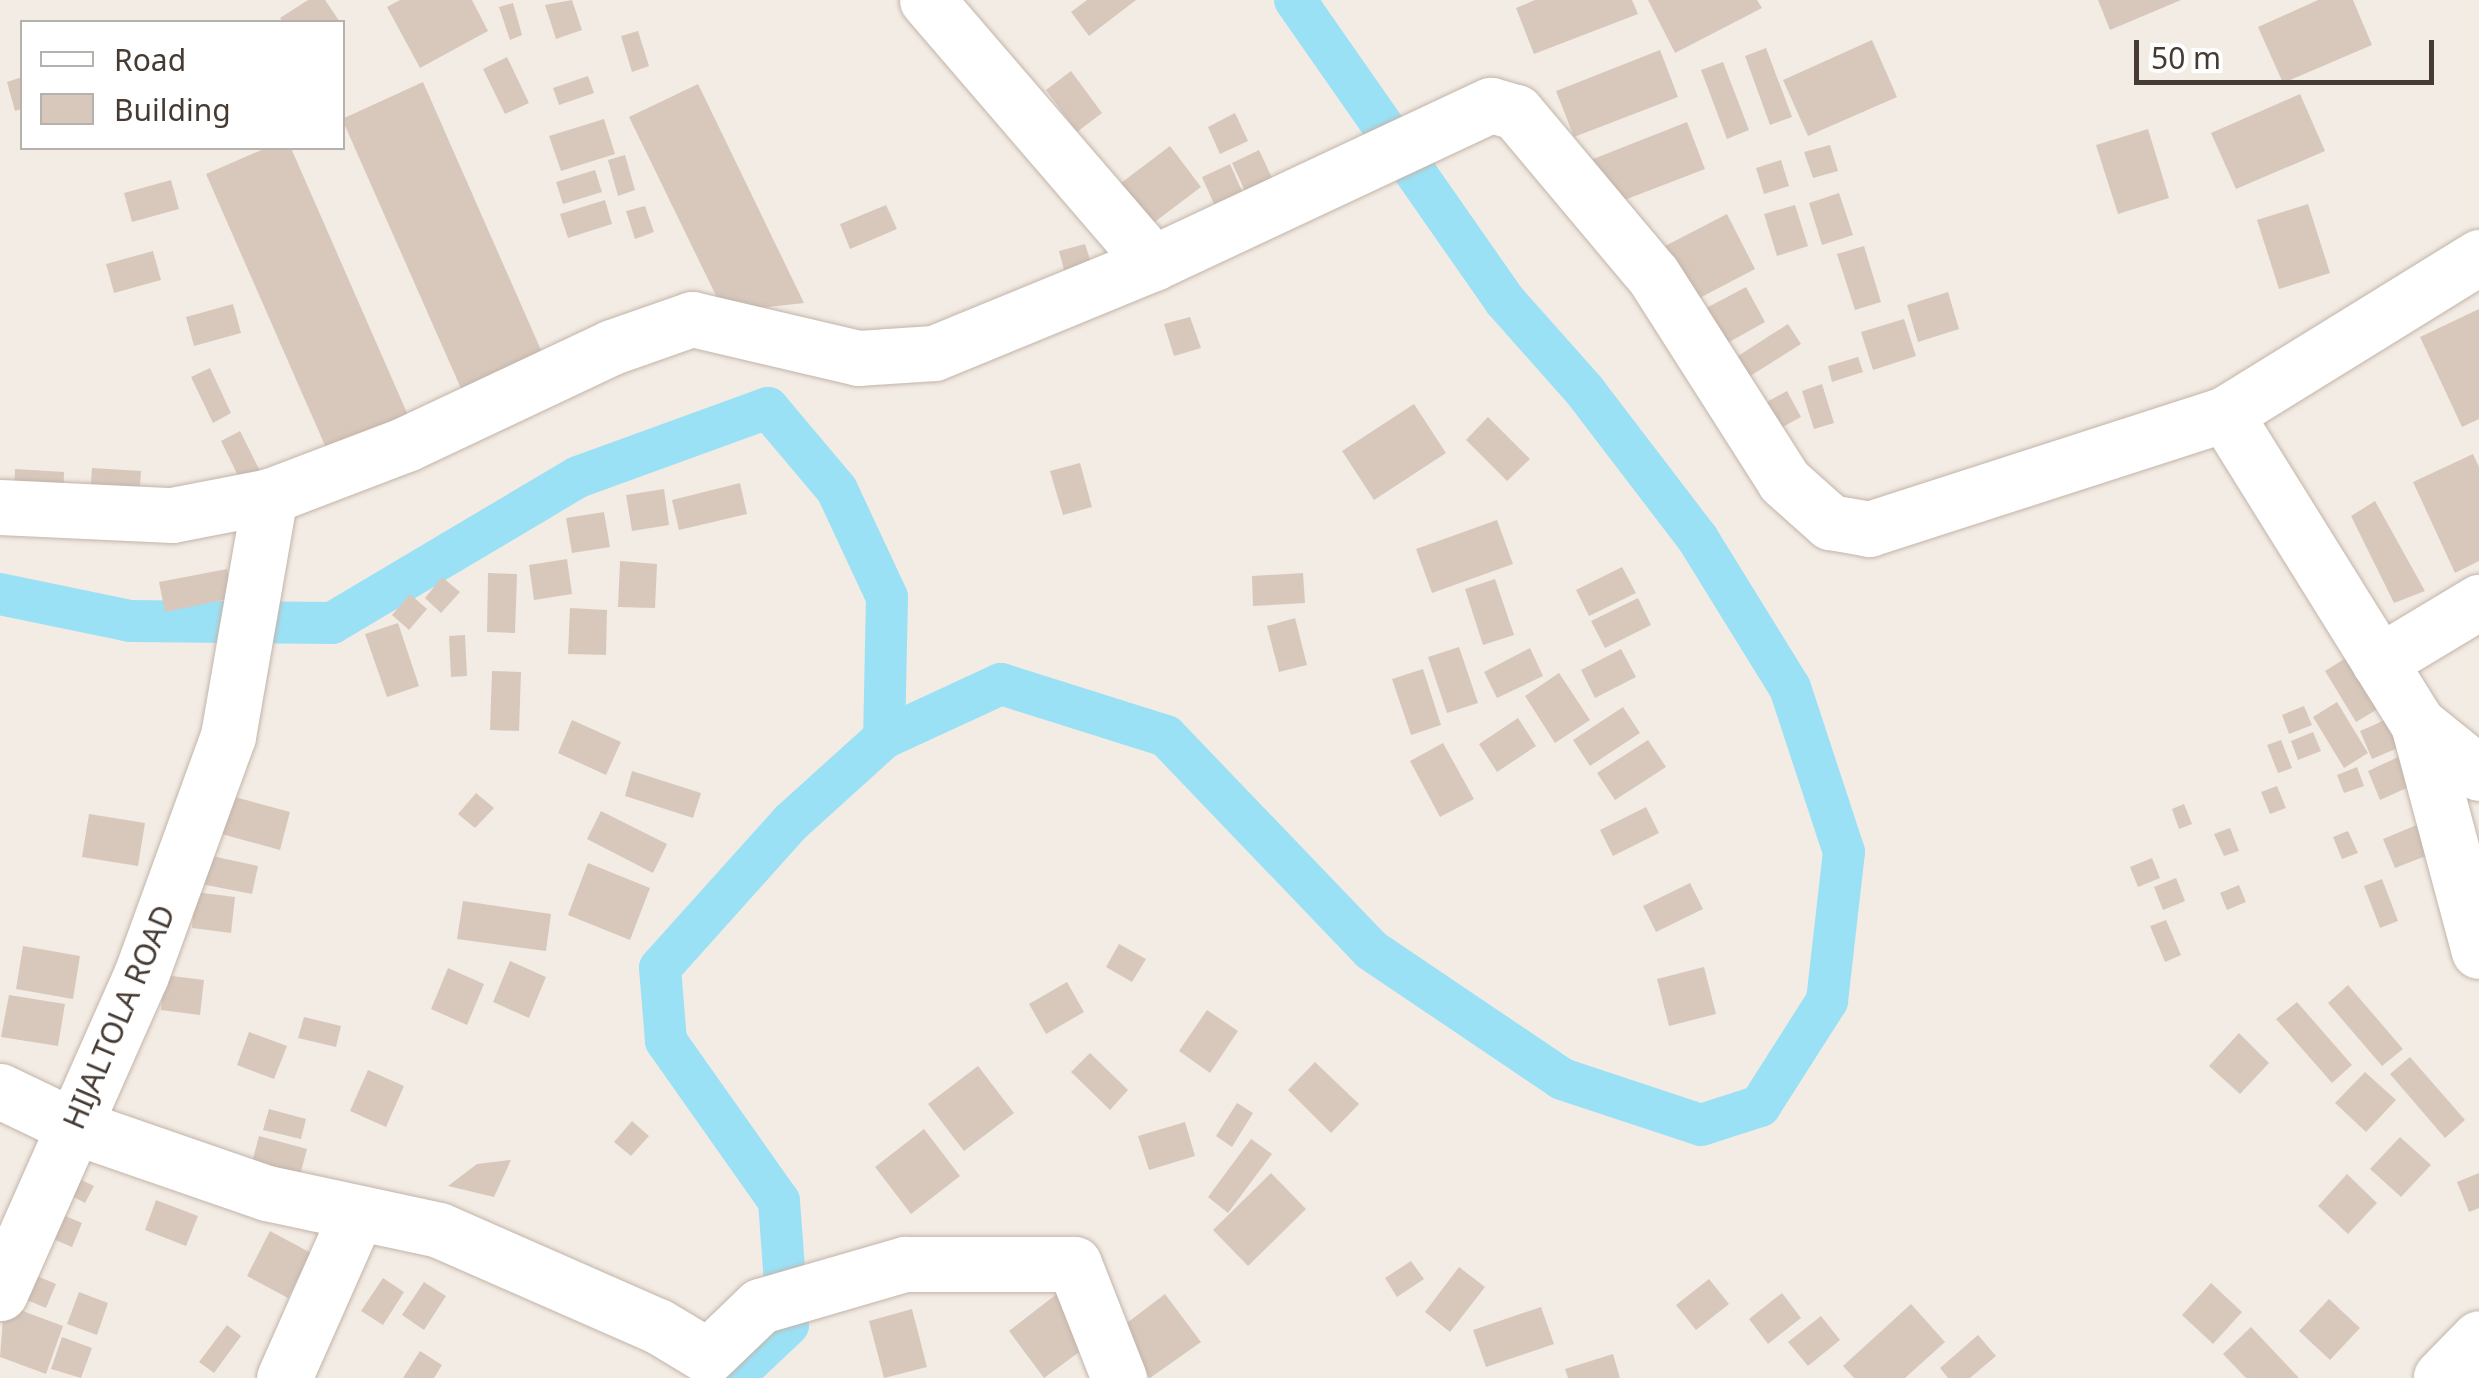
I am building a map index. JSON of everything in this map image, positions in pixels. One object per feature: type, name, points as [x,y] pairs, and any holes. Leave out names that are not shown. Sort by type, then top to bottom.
[{"type":"street","points":[[927,0],[1153,263]]},
{"type":"street","points":[[0,507],[172,514],[270,496],[406,444],[612,346],[692,318],[858,358],[934,353],[1153,263],[1491,105],[1516,112],[1654,275],[1784,481],[1830,522],[1869,529],[2226,414],[2479,257]]},
{"type":"street","points":[[2226,414],[2418,724],[2479,951]]},
{"type":"street","name":"HIJALTOLA ROAD","points":[[0,1293],[141,975],[228,736],[270,496]]},
{"type":"street","points":[[2379,662],[2479,602]]},
{"type":"street","points":[[2418,724],[2479,773]]},
{"type":"street","points":[[0,1091],[73,1126],[267,1194],[439,1230],[658,1326],[708,1356],[760,1306],[905,1264],[1074,1264],[1119,1378]]},
{"type":"street","points":[[284,1378],[357,1213]]},
{"type":"street","points":[[2440,1378],[2479,1338]]},
{"type":"building","points":[[308,0],[325,0],[339,20],[282,20]]},
{"type":"building","points":[[400,0],[472,0],[488,31],[420,68],[387,7]]},
{"type":"building","points":[[572,0],[582,30],[556,39],[545,5]]},
{"type":"building","points":[[1087,0],[1136,0],[1089,36],[1071,12]]},
{"type":"building","points":[[1535,0],[1632,0],[1638,14],[1534,54],[1516,8]]},
{"type":"building","points":[[1648,0],[1757,0],[1762,8],[1675,53]]},
{"type":"building","points":[[2098,0],[2181,0],[2110,30]]},
{"type":"building","points":[[2318,0],[2353,0],[2372,45],[2283,83],[2258,27]]},
{"type":"building","points":[[513,3],[522,35],[510,40],[499,7]]},
{"type":"building","points":[[638,31],[649,66],[632,72],[621,36]]},
{"type":"building","points":[[1872,40],[1897,97],[1808,136],[1783,80]]},
{"type":"building","points":[[1766,48],[1792,117],[1770,125],[1745,56]]},
{"type":"building","points":[[1660,50],[1678,97],[1574,137],[1556,91]]},
{"type":"building","points":[[507,57],[529,103],[505,114],[483,69]]},
{"type":"building","points":[[1723,62],[1749,130],[1727,139],[1701,70]]},
{"type":"building","points":[[1071,71],[1102,113],[1077,132],[1046,90]]},
{"type":"building","points":[[588,76],[594,93],[559,105],[553,88]]},
{"type":"building","points":[[20,78],[20,110],[15,111],[7,82]]},
{"type":"building","points":[[423,82],[548,366],[467,402],[345,126],[345,118]]},
{"type":"building","points":[[698,84],[804,303],[724,312],[629,117]]},
{"type":"building","points":[[2300,94],[2325,151],[2236,189],[2211,133]]},
{"type":"building","points":[[1235,113],[1248,141],[1220,154],[1208,127]]},
{"type":"building","points":[[604,119],[615,154],[561,171],[549,136]]},
{"type":"building","points":[[1687,122],[1705,169],[1601,209],[1583,163]]},
{"type":"building","points":[[2148,129],[2169,198],[2118,214],[2096,145]]},
{"type":"building","points":[[1830,145],[1838,171],[1813,178],[1804,152]]},
{"type":"building","points":[[1170,146],[1201,187],[1148,227],[1117,186]]},
{"type":"building","points":[[261,150],[292,150],[411,422],[330,457],[206,174]]},
{"type":"building","points":[[1259,150],[1272,178],[1245,191],[1232,163]]},
{"type":"building","points":[[625,155],[635,190],[618,196],[608,160]]},
{"type":"building","points":[[1781,160],[1789,186],[1764,194],[1756,168]]},
{"type":"building","points":[[1230,164],[1242,191],[1214,204],[1202,177]]},
{"type":"building","points":[[595,170],[602,192],[563,204],[556,182]]},
{"type":"building","points":[[171,180],[179,209],[132,222],[124,193]]},
{"type":"building","points":[[1839,193],[1853,235],[1822,245],[1809,203]]},
{"type":"building","points":[[605,200],[612,224],[568,238],[560,214]]},
{"type":"building","points":[[2308,204],[2330,273],[2279,289],[2257,220]]},
{"type":"building","points":[[886,205],[897,229],[850,249],[840,224]]},
{"type":"building","points":[[1795,205],[1808,246],[1777,256],[1764,214]]},
{"type":"building","points":[[645,206],[654,232],[635,239],[626,211]]},
{"type":"building","points":[[1727,214],[1755,269],[1669,314],[1640,259]]},
{"type":"building","points":[[1085,244],[1093,269],[1066,277],[1059,251]]},
{"type":"building","points":[[1864,246],[1881,302],[1855,310],[1837,254]]},
{"type":"building","points":[[153,251],[161,280],[114,293],[106,264]]},
{"type":"building","points":[[1746,287],[1765,322],[1715,350],[1695,314]]},
{"type":"building","points":[[1948,292],[1959,329],[1918,342],[1907,305]]},
{"type":"building","points":[[233,304],[241,333],[194,346],[186,317]]},
{"type":"building","points":[[2479,309],[2479,419],[2462,427],[2420,337]]},
{"type":"building","points":[[1190,317],[1201,348],[1174,356],[1164,324]]},
{"type":"building","points":[[1904,319],[1916,356],[1873,370],[1861,332]]},
{"type":"building","points":[[1788,324],[1801,344],[1739,383],[1727,363]]},
{"type":"building","points":[[1858,357],[1863,372],[1832,382],[1828,366]]},
{"type":"building","points":[[210,368],[231,413],[213,423],[191,377]]},
{"type":"building","points":[[1822,384],[1834,423],[1814,429],[1802,391]]},
{"type":"building","points":[[1787,391],[1801,417],[1766,436],[1752,410]]},
{"type":"building","points":[[1414,404],[1446,453],[1374,500],[1342,451]]},
{"type":"building","points":[[1488,417],[1530,459],[1507,481],[1466,440]]},
{"type":"building","points":[[240,431],[270,491],[250,500],[221,441]]},
{"type":"building","points":[[2473,454],[2479,467],[2479,561],[2455,573],[2413,482]]},
{"type":"building","points":[[1080,463],[1092,507],[1063,515],[1050,471]]},
{"type":"building","points":[[92,468],[141,471],[139,501],[90,498]]},
{"type":"building","points":[[15,469],[64,472],[63,502],[14,499]]},
{"type":"building","points":[[740,483],[747,514],[679,530],[672,500]]},
{"type":"building","points":[[664,489],[669,525],[632,531],[626,495]]},
{"type":"building","points":[[2375,501],[2425,591],[2394,603],[2351,516]]},
{"type":"building","points":[[604,512],[610,547],[572,553],[566,518]]},
{"type":"building","points":[[1497,520],[1513,564],[1432,593],[1416,549]]},
{"type":"building","points":[[567,559],[572,594],[534,600],[529,565]]},
{"type":"building","points":[[620,561],[657,564],[655,608],[618,607]]},
{"type":"building","points":[[1622,567],[1636,593],[1589,616],[1576,590]]},
{"type":"building","points":[[227,569],[233,598],[165,612],[159,582]]},
{"type":"building","points":[[488,573],[517,574],[515,633],[487,632]]},
{"type":"building","points":[[1303,573],[1305,603],[1253,606],[1252,576]]},
{"type":"building","points":[[442,577],[460,592],[441,613],[425,598]]},
{"type":"building","points":[[1495,579],[1514,635],[1483,645],[1465,589]]},
{"type":"building","points":[[410,594],[427,609],[409,630],[392,615]]},
{"type":"building","points":[[1638,598],[1651,625],[1605,648],[1591,621]]},
{"type":"building","points":[[570,608],[607,610],[606,655],[568,654]]},
{"type":"building","points":[[1295,618],[1307,665],[1279,672],[1267,626]]},
{"type":"building","points":[[398,623],[419,686],[387,697],[365,634]]},
{"type":"building","points":[[465,635],[467,676],[451,677],[449,636]]},
{"type":"building","points":[[1459,647],[1478,703],[1447,713],[1428,657]]},
{"type":"building","points":[[1530,648],[1543,676],[1497,698],[1484,672]]},
{"type":"building","points":[[1621,649],[1636,677],[1595,698],[1581,670]]},
{"type":"building","points":[[2349,656],[2381,707],[2356,722],[2325,671]]},
{"type":"building","points":[[1423,669],[1441,725],[1411,735],[1392,679]]},
{"type":"building","points":[[492,671],[521,672],[519,731],[490,730]]},
{"type":"building","points":[[1559,673],[1590,720],[1555,743],[1525,696]]},
{"type":"building","points":[[2337,702],[2368,753],[2344,768],[2313,717]]},
{"type":"building","points":[[2304,706],[2312,725],[2289,734],[2282,715]]},
{"type":"building","points":[[1623,707],[1640,733],[1590,766],[1573,740]]},
{"type":"building","points":[[2401,713],[2414,741],[2372,759],[2360,731]]},
{"type":"building","points":[[1518,718],[1536,746],[1497,772],[1479,744]]},
{"type":"building","points":[[572,720],[621,742],[606,775],[558,753]]},
{"type":"building","points":[[2313,732],[2321,751],[2298,760],[2291,741]]},
{"type":"building","points":[[1648,740],[1666,767],[1615,800],[1597,773]]},
{"type":"building","points":[[2281,740],[2292,768],[2278,773],[2267,745]]},
{"type":"building","points":[[1443,743],[1474,799],[1440,817],[1410,761]]},
{"type":"building","points":[[2409,752],[2422,781],[2380,800],[2368,771]]},
{"type":"building","points":[[2357,767],[2364,786],[2344,793],[2337,775]]},
{"type":"building","points":[[632,771],[701,793],[693,818],[625,796]]},
{"type":"building","points":[[2277,786],[2286,808],[2270,814],[2261,792]]},
{"type":"building","points":[[476,793],[494,808],[475,828],[458,814]]},
{"type":"building","points":[[228,795],[290,812],[280,850],[218,833]]},
{"type":"building","points":[[2184,804],[2192,824],[2179,829],[2172,809]]},
{"type":"building","points":[[1646,807],[1659,833],[1613,856],[1600,830]]},
{"type":"building","points":[[601,811],[667,844],[653,873],[587,839]]},
{"type":"building","points":[[89,814],[145,823],[138,866],[82,857]]},
{"type":"building","points":[[2424,822],[2436,852],[2395,868],[2383,839]]},
{"type":"building","points":[[2230,828],[2239,851],[2224,856],[2214,834]]},
{"type":"building","points":[[2348,831],[2358,853],[2342,859],[2333,837]]},
{"type":"building","points":[[207,855],[258,866],[252,894],[201,884]]},
{"type":"building","points":[[2152,858],[2160,878],[2138,887],[2130,867]]},
{"type":"building","points":[[588,863],[650,888],[630,940],[568,915]]},
{"type":"building","points":[[2176,878],[2185,901],[2163,910],[2154,887]]},
{"type":"building","points":[[2382,879],[2398,921],[2380,928],[2364,886]]},
{"type":"building","points":[[1690,883],[1703,909],[1656,932],[1643,906]]},
{"type":"building","points":[[2239,885],[2246,902],[2227,910],[2220,893]]},
{"type":"building","points":[[195,892],[235,897],[231,933],[192,928]]},
{"type":"building","points":[[463,901],[551,914],[546,951],[457,939]]},
{"type":"building","points":[[2166,920],[2181,955],[2165,962],[2150,926]]},
{"type":"building","points":[[1119,944],[1146,959],[1132,982],[1106,967]]},
{"type":"building","points":[[23,946],[80,956],[73,999],[16,989]]},
{"type":"building","points":[[510,961],[546,977],[529,1018],[493,1002]]},
{"type":"building","points":[[1704,967],[1716,1014],[1669,1026],[1657,979]]},
{"type":"building","points":[[448,968],[484,984],[467,1025],[431,1009]]},
{"type":"building","points":[[164,975],[204,980],[200,1015],[161,1010]]},
{"type":"building","points":[[1067,982],[1084,1012],[1046,1034],[1029,1004]]},
{"type":"building","points":[[2348,985],[2403,1049],[2382,1066],[2328,1003]]},
{"type":"building","points":[[9,995],[65,1004],[58,1046],[1,1037]]},
{"type":"building","points":[[2297,1002],[2352,1065],[2332,1083],[2276,1019]]},
{"type":"building","points":[[1207,1010],[1238,1031],[1210,1073],[1179,1051]]},
{"type":"building","points":[[304,1017],[341,1026],[336,1047],[298,1038]]},
{"type":"building","points":[[249,1032],[287,1046],[274,1079],[237,1065]]},
{"type":"building","points":[[2239,1033],[2269,1063],[2240,1094],[2209,1066]]},
{"type":"building","points":[[1090,1053],[1128,1090],[1110,1110],[1071,1072]]},
{"type":"building","points":[[2410,1057],[2465,1120],[2445,1138],[2390,1074]]},
{"type":"building","points":[[1315,1062],[1359,1104],[1331,1133],[1288,1090]]},
{"type":"building","points":[[978,1066],[1014,1113],[964,1151],[928,1104]]},
{"type":"building","points":[[368,1070],[404,1086],[386,1127],[350,1111]]},
{"type":"building","points":[[2365,1072],[2396,1100],[2366,1132],[2335,1103]]},
{"type":"building","points":[[1237,1103],[1253,1113],[1232,1147],[1216,1136]]},
{"type":"building","points":[[269,1109],[306,1119],[301,1139],[263,1130]]},
{"type":"building","points":[[632,1121],[649,1136],[631,1156],[614,1142]]},
{"type":"building","points":[[1185,1122],[1195,1156],[1149,1170],[1138,1136]]},
{"type":"building","points":[[924,1129],[960,1176],[911,1214],[875,1167]]},
{"type":"building","points":[[259,1136],[307,1149],[296,1190],[248,1177]]},
{"type":"building","points":[[2400,1137],[2431,1165],[2401,1197],[2370,1169]]},
{"type":"building","points":[[1251,1139],[1272,1154],[1228,1213],[1208,1197]]},
{"type":"building","points":[[511,1160],[494,1197],[448,1186],[477,1164]]},
{"type":"building","points":[[67,1173],[94,1186],[85,1203],[59,1189]]},
{"type":"building","points":[[1271,1173],[1306,1209],[1248,1266],[1213,1230]]},
{"type":"building","points":[[2479,1173],[2479,1208],[2469,1212],[2457,1182]]},
{"type":"building","points":[[2347,1174],[2377,1203],[2348,1234],[2318,1206]]},
{"type":"building","points":[[156,1200],[198,1216],[186,1246],[145,1230]]},
{"type":"building","points":[[49,1209],[82,1223],[72,1247],[39,1233]]},
{"type":"building","points":[[270,1231],[311,1253],[288,1298],[247,1276]]},
{"type":"building","points":[[1411,1261],[1424,1279],[1397,1297],[1385,1278]]},
{"type":"building","points":[[1459,1267],[1485,1287],[1450,1332],[1425,1312]]},
{"type":"building","points":[[23,1270],[56,1284],[46,1308],[13,1294]]},
{"type":"building","points":[[383,1278],[404,1292],[383,1325],[361,1311]]},
{"type":"building","points":[[1709,1279],[1729,1304],[1696,1330],[1676,1305]]},
{"type":"building","points":[[424,1282],[446,1296],[424,1330],[402,1315]]},
{"type":"building","points":[[2211,1283],[2242,1312],[2213,1344],[2182,1315]]},
{"type":"building","points":[[79,1292],[108,1303],[97,1335],[67,1324]]},
{"type":"building","points":[[1058,1293],[1094,1341],[1044,1378],[1009,1331]]},
{"type":"building","points":[[1782,1293],[1801,1318],[1768,1344],[1749,1319]]},
{"type":"building","points":[[1165,1294],[1201,1342],[1150,1378],[1115,1332]]},
{"type":"building","points":[[2329,1299],[2360,1328],[2330,1360],[2299,1331]]},
{"type":"building","points":[[4,1304],[63,1326],[46,1374],[0,1357]]},
{"type":"building","points":[[1911,1304],[1945,1342],[1905,1378],[1854,1378],[1843,1366]]},
{"type":"building","points":[[1541,1307],[1554,1344],[1486,1367],[1473,1330]]},
{"type":"building","points":[[912,1309],[927,1367],[884,1378],[869,1321]]},
{"type":"building","points":[[1821,1316],[1840,1340],[1808,1366],[1788,1342]]},
{"type":"building","points":[[227,1325],[241,1336],[214,1373],[199,1362]]},
{"type":"building","points":[[2251,1327],[2299,1378],[2246,1378],[2223,1354]]},
{"type":"building","points":[[1978,1335],[1996,1356],[1970,1378],[1948,1378],[1940,1368]]},
{"type":"building","points":[[62,1337],[92,1348],[81,1378],[51,1369]]},
{"type":"building","points":[[420,1351],[442,1365],[434,1378],[403,1378]]},
{"type":"building","points":[[1613,1354],[1620,1378],[1568,1378],[1565,1369]]},
{"type":"waterway","points":[[884,738],[1001,684],[1166,736],[1371,950],[1562,1079],[1701,1125],[1760,1106],[1827,1001],[1844,852],[1790,688],[1698,539],[1585,391],[1505,301],[1295,0]]},
{"type":"waterway","points":[[0,594],[130,621],[332,623],[578,477],[768,408],[837,490],[887,597],[884,738],[791,822],[660,968],[666,1041],[779,1201],[788,1325],[732,1378]]}]
